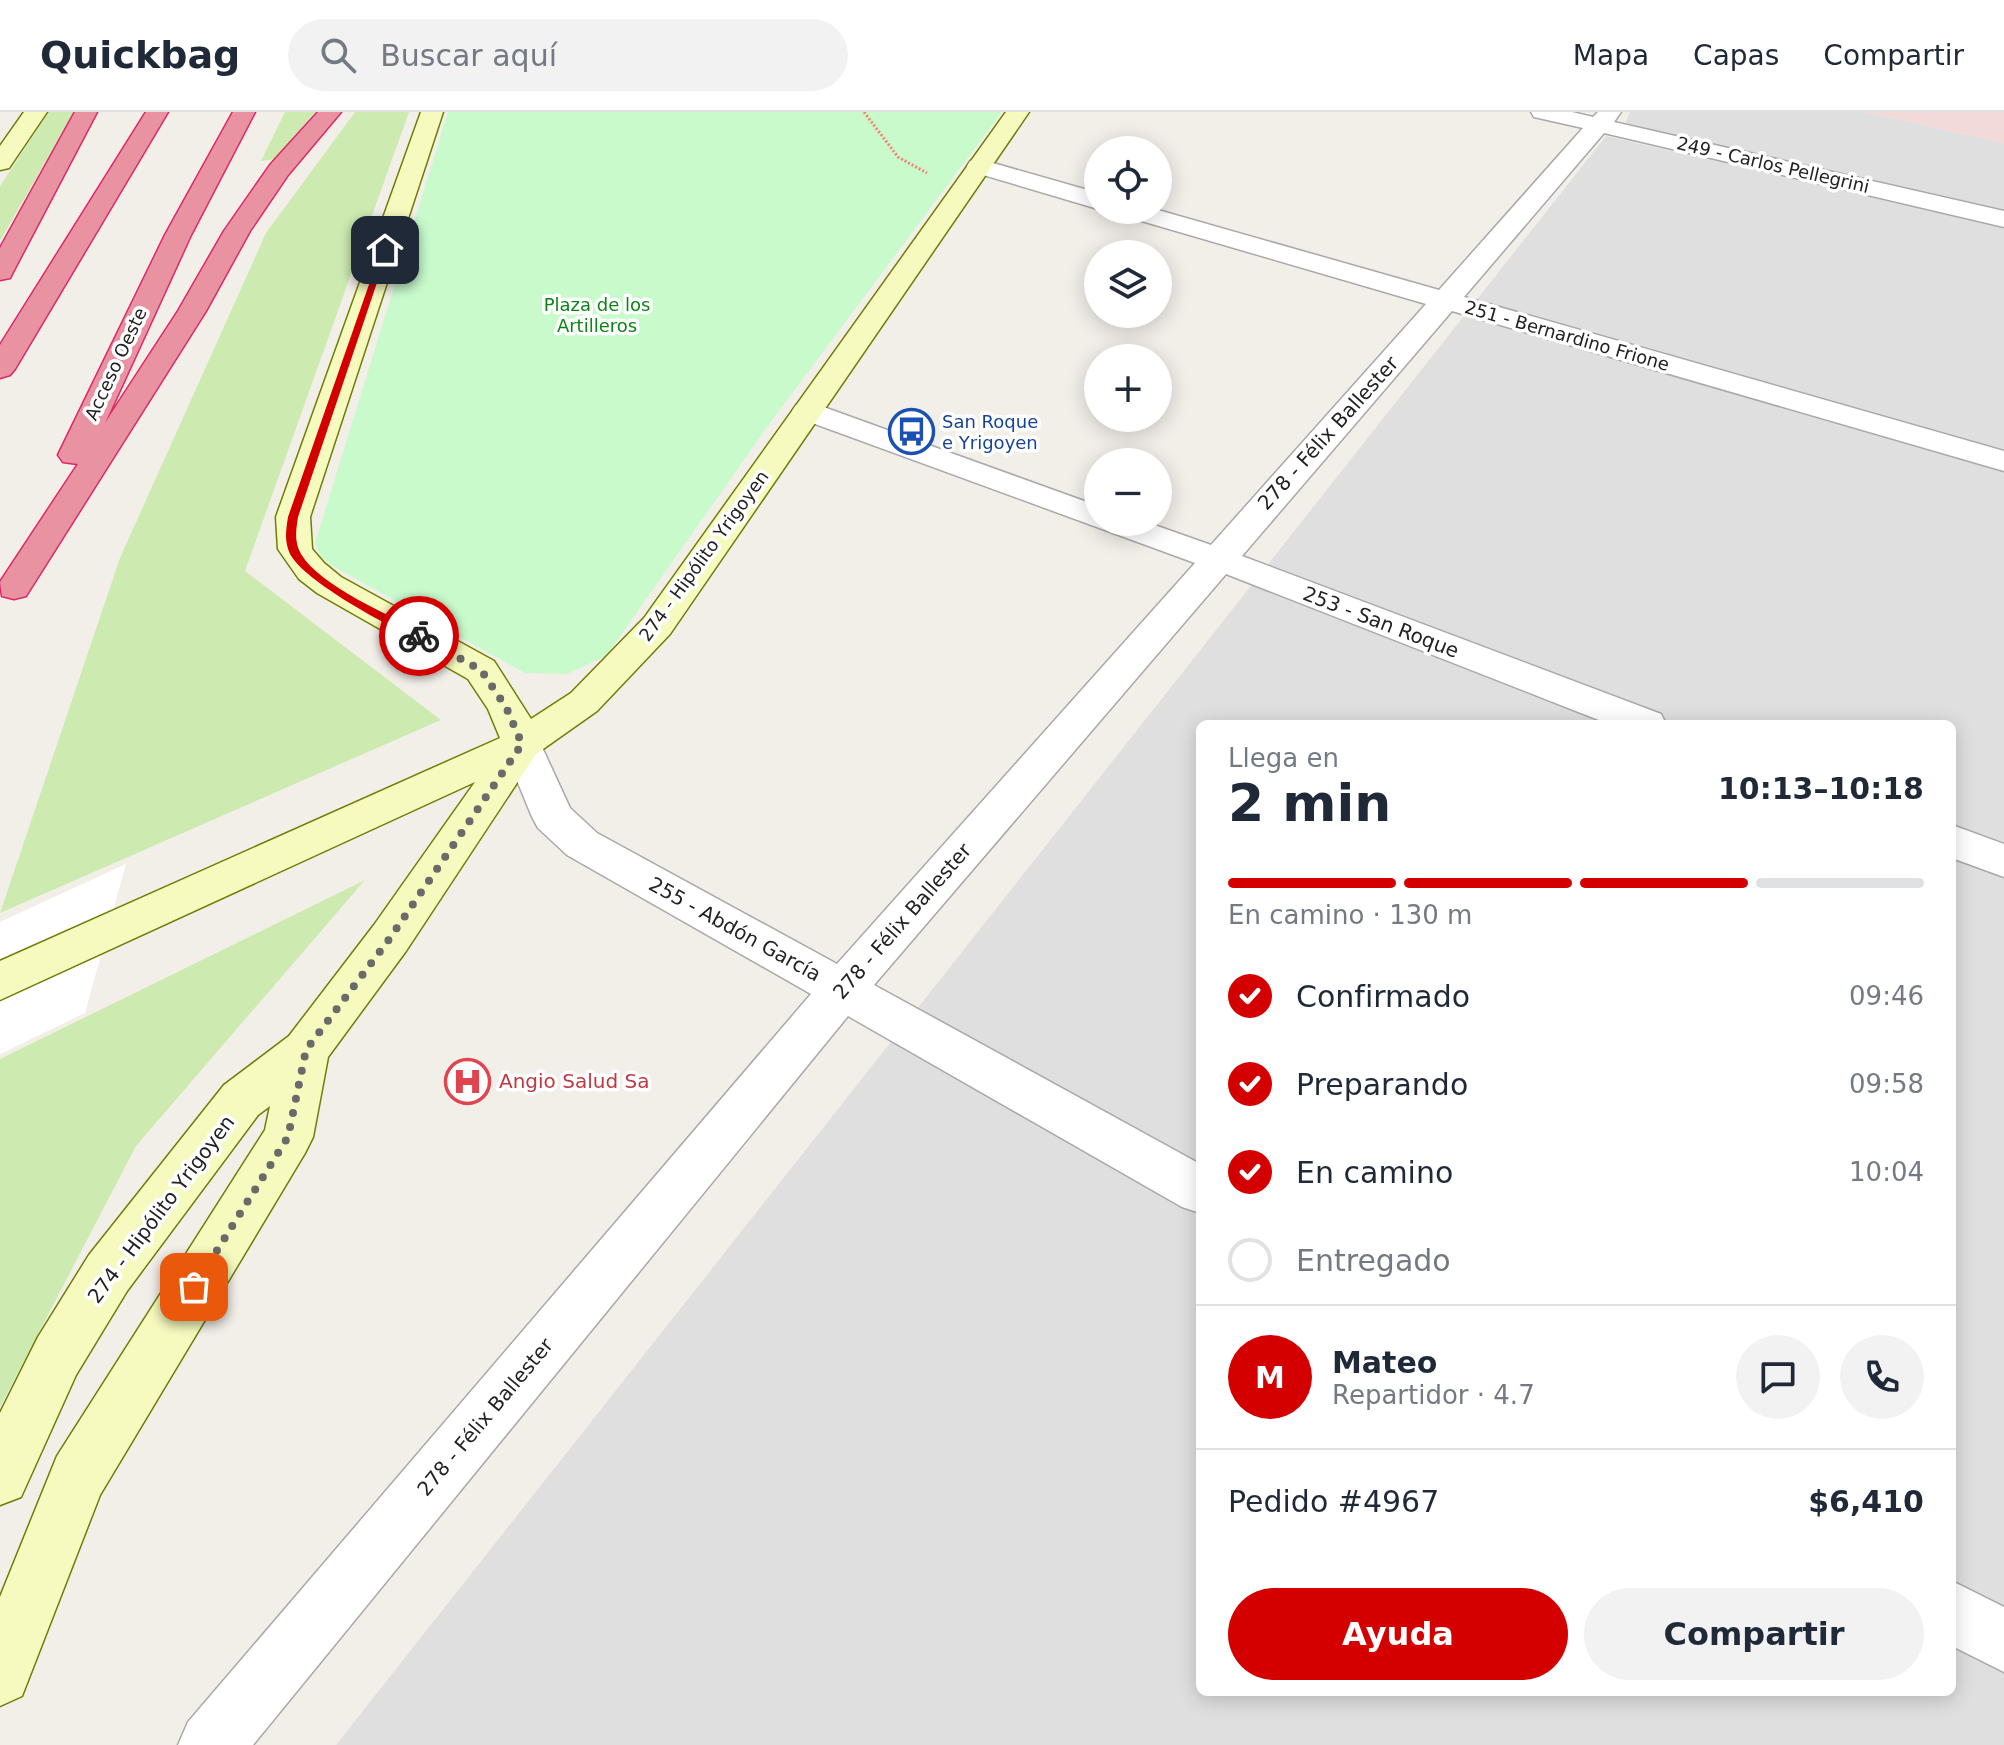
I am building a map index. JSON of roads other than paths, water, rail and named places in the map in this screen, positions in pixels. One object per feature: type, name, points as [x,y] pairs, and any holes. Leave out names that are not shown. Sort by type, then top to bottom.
[{"type":"highway","points":[[0,272],[86,112]]},
{"type":"highway","points":[[0,369],[157,112]]},
{"type":"highway","name":"Acceso Oeste","points":[[244,112],[178,235],[111,373],[10,599],[192,311],[237,231],[279,170],[330,112]]},
{"type":"street","points":[[0,163],[36,112]]},
{"type":"street","points":[[0,981],[522,744],[506,707],[481,670],[329,585],[309,570],[295,553],[290,536],[293,517],[432,112]]},
{"type":"street","name":"274 - Hipólito Yrigoyen","points":[[0,1476],[57,1356],[108,1273],[241,1100],[306,1050],[390,938],[522,744],[584,702],[657,626],[1018,112]]},
{"type":"street","name":"249 - Carlos Pellegrini","points":[[1542,112],[1604,119],[2004,219]]},
{"type":"street","name":"278 - Félix Ballester","points":[[211,1745],[842,990],[1216,558],[1604,119]]},
{"type":"street","points":[[979,166],[1084,197]]},
{"type":"street","name":"251 - Bernardino Frione","points":[[1172,222],[2004,461]]},
{"type":"street","points":[[807,411],[893,445],[1084,512]]},
{"type":"street","name":"253 - San Roque","points":[[1153,536],[1637,720]]},
{"type":"street","name":"255 - Abdón García","points":[[522,744],[553,817],[582,844],[1196,1188]]},
{"type":"street","points":[[1956,843],[2004,861]]},
{"type":"street","name":"274 - Hipólito Yrigoyen","points":[[0,1674],[78,1477],[288,1137],[306,1050]]},
{"type":"street","points":[[1956,1614],[2004,1641]]},
{"type":"place","name":"San Roque e Yrigoyen","points":[[911,432]]},
{"type":"place","name":"Angio Salud Sa","points":[[468,1081]]},
{"type":"park label","name":"Plaza de los Artilleros","points":[[597,315]]}]
